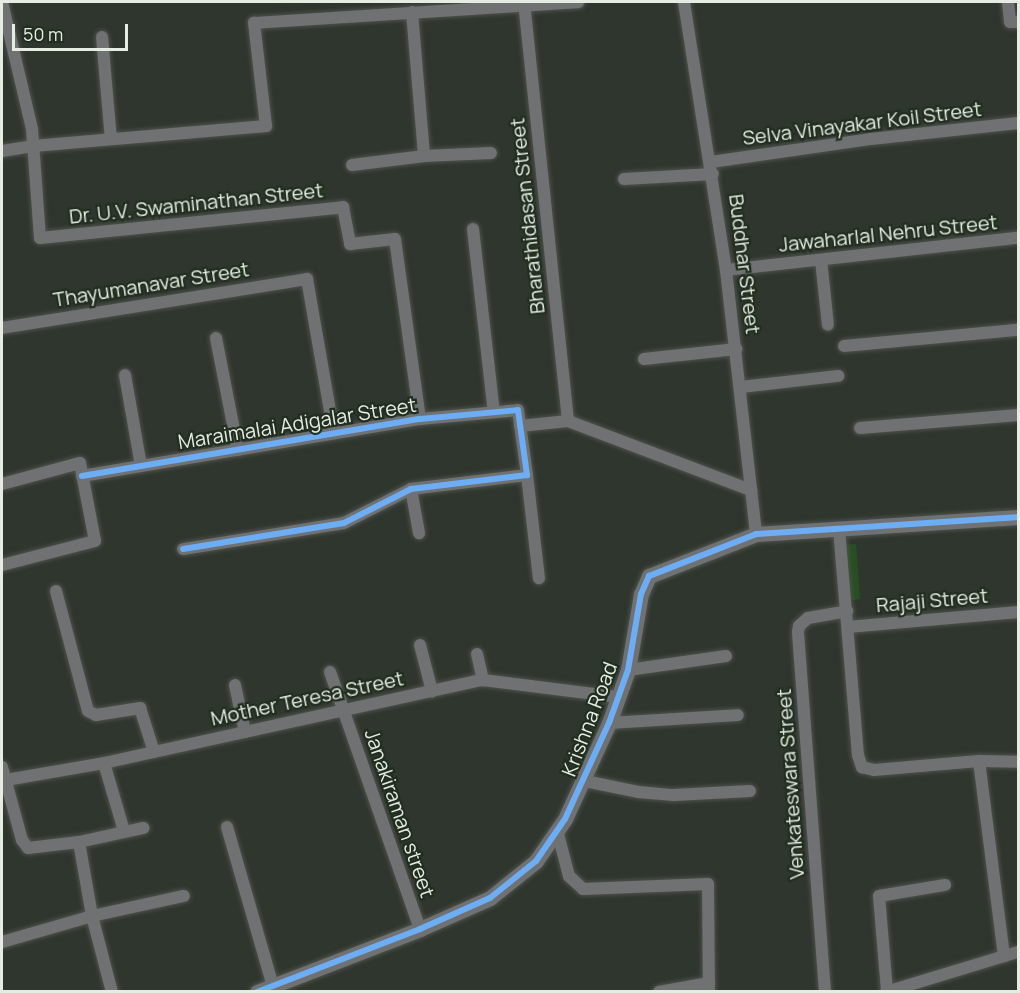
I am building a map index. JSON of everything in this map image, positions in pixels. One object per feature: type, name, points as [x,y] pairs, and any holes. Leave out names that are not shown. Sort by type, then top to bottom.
[{"type":"street","points":[[2,2],[4,29],[32,129],[33,146]]},
{"type":"street","points":[[2,151],[33,146],[266,126],[254,23],[420,9],[578,2]]},
{"type":"street","name":"Buddhar Street","points":[[684,2],[712,168],[726,270],[756,534]]},
{"type":"street","points":[[1008,2],[1010,21],[1018,22]]},
{"type":"street","name":"Bharathidasan Street","points":[[524,4],[568,421]]},
{"type":"street","points":[[420,9],[424,156]]},
{"type":"street","points":[[102,37],[111,139]]},
{"type":"street","name":"Selva Vinayakar Koil Street","points":[[624,179],[712,168],[872,139],[1018,123]]},
{"type":"street","name":"Dr. U.V. Swaminathan Street","points":[[33,146],[40,238],[343,207],[350,244],[395,239],[420,419]]},
{"type":"street","points":[[352,165],[424,156],[491,153]]},
{"type":"street","points":[[473,229],[494,412]]},
{"type":"street","name":"Jawaharlal Nehru Street","points":[[726,270],[1018,238]]},
{"type":"street","points":[[821,260],[828,325]]},
{"type":"street","name":"Thayumanavar Street","points":[[2,328],[307,279],[334,433]]},
{"type":"street","points":[[844,346],[1018,330]]},
{"type":"street","points":[[216,338],[238,450]]},
{"type":"street","points":[[644,359],[736,349]]},
{"type":"street","points":[[125,375],[141,466]]},
{"type":"street","points":[[741,387],[838,376]]},
{"type":"street","name":"Maraimalai Adigalar Street","points":[[82,476],[420,419],[518,410],[520,426]]},
{"type":"street","points":[[860,428],[1018,415]]},
{"type":"street","points":[[539,578],[520,426],[568,421],[751,490]]},
{"type":"street","points":[[2,484],[80,463],[95,542],[2,565]]},
{"type":"street","points":[[183,549],[344,523],[411,489],[527,475]]},
{"type":"street","points":[[411,489],[419,533]]},
{"type":"street","name":"Krishna Road","points":[[257,992],[420,929],[490,898],[536,861],[585,781],[609,723],[628,670],[640,594],[649,576],[756,534],[1018,517]]},
{"type":"street","points":[[840,529],[858,755],[862,768],[874,770],[979,761],[1018,762]]},
{"type":"street","points":[[56,591],[88,711],[96,715],[140,708],[154,752]]},
{"type":"street","name":"Venkateswara Street","points":[[825,992],[798,632],[799,626],[808,618],[847,611]]},
{"type":"street","name":"Rajaji Street","points":[[848,627],[1018,612]]},
{"type":"street","points":[[420,645],[432,691]]},
{"type":"street","points":[[477,654],[483,680]]},
{"type":"street","points":[[628,670],[726,656]]},
{"type":"street","name":"Janakiraman street","points":[[330,672],[420,929]]},
{"type":"street","name":"Mother Teresa Street","points":[[6,780],[104,763],[483,680],[617,697]]},
{"type":"street","points":[[235,685],[245,732]]},
{"type":"street","points":[[609,723],[738,715]]},
{"type":"street","points":[[979,761],[1004,956]]},
{"type":"street","points":[[104,763],[124,831]]},
{"type":"street","points":[[2,767],[22,840],[28,848],[79,842],[143,828]]},
{"type":"street","points":[[585,781],[638,792],[674,795],[750,791]]},
{"type":"street","points":[[226,827],[273,986]]},
{"type":"street","points":[[557,830],[569,876],[583,889],[708,884],[709,987],[659,992]]},
{"type":"street","points":[[79,842],[92,916],[112,992]]},
{"type":"street","points":[[945,885],[879,896],[886,991],[1018,952]]},
{"type":"street","points":[[2,942],[92,916],[184,896]]},
{"type":"green space","points":[[856,544],[860,599],[847,601],[842,545]]},
{"type":"cycle path","points":[[82,476],[420,419],[518,410],[527,475],[411,489],[344,523],[183,549]]},
{"type":"cycle path","points":[[257,992],[420,929],[490,898],[536,861],[565,819],[609,723],[628,670],[641,594],[649,576],[756,534],[1018,517]]}]
